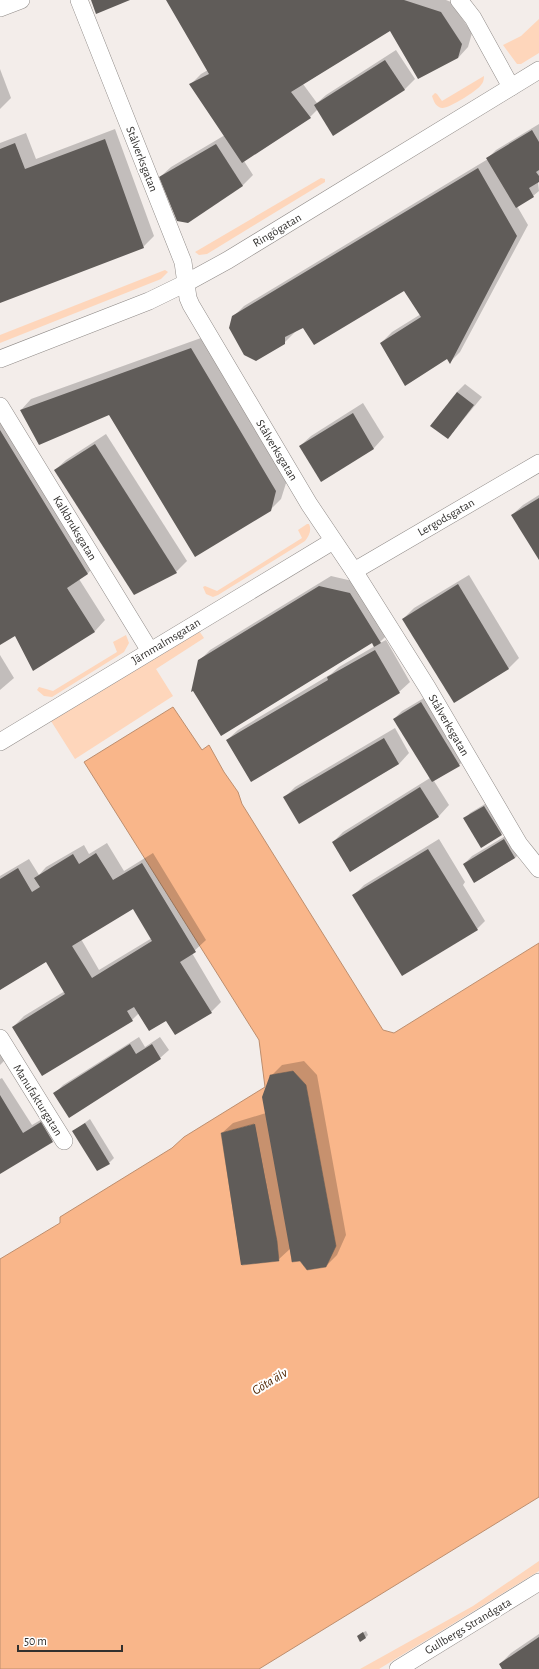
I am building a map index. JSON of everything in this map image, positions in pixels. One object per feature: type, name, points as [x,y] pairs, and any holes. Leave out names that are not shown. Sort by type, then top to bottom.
[{"type":"street","points":[[0,8],[21,0]]},
{"type":"street","name":"Stålverksgatan","points":[[79,0],[183,262],[188,298],[201,324],[309,504],[354,571],[427,687],[519,844],[539,869]]},
{"type":"street","points":[[459,0],[474,18],[511,87]]},
{"type":"street","name":"Ringögatan","points":[[0,359],[118,314],[186,283],[235,256],[539,70]]},
{"type":"street","name":"Kalkbruksgatan","points":[[0,406],[150,651]]},
{"type":"street","name":"Lergodsgatan","points":[[354,571],[539,463]]},
{"type":"street","name":"Järnmalmsgatan","points":[[0,742],[333,541]]},
{"type":"street","name":"Manufakturgatan","points":[[0,1038],[64,1142]]},
{"type":"street","name":"Gullbergs Strandgata","points":[[398,1669],[539,1582]]},
{"type":"shaded area","points":[[539,19],[539,53],[521,64],[517,64],[503,45],[521,36]]},
{"type":"shaded area","points":[[484,76],[482,84],[478,88],[456,103],[442,108],[438,107],[434,102],[432,96],[435,93],[442,101]]},
{"type":"shaded area","points":[[321,178],[325,179],[325,182],[207,254],[199,255],[195,252]]},
{"type":"shaded area","points":[[165,270],[168,272],[161,279],[0,343],[0,335]]},
{"type":"shaded area","points":[[307,524],[310,526],[310,531],[305,541],[218,595],[213,597],[206,594],[203,587],[205,586],[217,591],[302,538],[298,530]]},
{"type":"shaded area","points":[[197,628],[204,638],[156,669],[173,696],[75,759],[51,721]]},
{"type":"shaded area","points":[[126,635],[129,643],[124,652],[52,697],[44,696],[37,690],[39,687],[53,691],[117,652],[113,642]]},
{"type":"shaded area","points":[[539,1561],[539,1571],[379,1669],[360,1669],[473,1606]]},
{"type":"water","name":"Göta älv","points":[[173,707],[202,750],[209,745],[224,772],[238,792],[242,804],[383,1030],[394,1033],[539,943],[539,1497],[259,1669],[0,1669],[0,1259],[60,1223],[60,1217],[172,1148],[184,1137],[265,1087],[259,1040],[84,762]],"holes":[[[293,1071],[306,1085],[336,1246],[326,1267],[307,1270],[300,1261],[292,1262],[270,1075]],[[254,1124],[277,1241],[279,1261],[242,1265],[221,1133]]]},
{"type":"building","points":[[91,0],[130,0],[96,14]]},
{"type":"building","points":[[166,0],[404,0],[441,12],[462,44],[458,58],[418,79],[390,31],[291,92],[311,118],[242,163],[189,84],[209,74]]},
{"type":"building","points":[[385,60],[405,90],[333,136],[314,105]]},
{"type":"building","points":[[532,130],[539,142],[539,170],[536,172],[539,176],[539,182],[529,188],[534,197],[516,208],[486,158]]},
{"type":"building","points":[[105,139],[144,248],[0,303],[0,149],[15,143],[25,169]]},
{"type":"building","points":[[216,144],[243,186],[188,223],[177,221],[159,177]]},
{"type":"building","points":[[478,168],[517,236],[450,364],[447,359],[405,386],[380,343],[421,317],[404,291],[314,345],[303,328],[285,337],[285,344],[256,361],[244,355],[229,328],[232,316]]},
{"type":"building","points":[[191,348],[276,491],[271,511],[195,557],[109,415],[39,445],[20,410]]},
{"type":"building","points":[[457,392],[474,405],[448,439],[430,426]]},
{"type":"building","points":[[353,413],[374,449],[321,482],[299,446]]},
{"type":"building","points":[[0,430],[88,574],[67,588],[95,632],[33,671],[15,636],[0,645]]},
{"type":"building","points":[[95,444],[177,573],[134,595],[54,470]]},
{"type":"building","points":[[539,498],[539,560],[511,515]]},
{"type":"building","points":[[458,584],[509,669],[454,703],[402,619]]},
{"type":"building","points":[[319,586],[350,593],[381,643],[374,647],[372,643],[221,736],[193,691],[191,692],[198,660]]},
{"type":"building","points":[[375,650],[400,693],[251,782],[226,740],[328,680],[327,677]]},
{"type":"building","points":[[421,702],[460,766],[432,782],[393,719]]},
{"type":"building","points":[[384,738],[399,764],[299,824],[283,797]]},
{"type":"building","points":[[420,787],[439,817],[350,872],[332,842]]},
{"type":"building","points":[[484,806],[502,835],[481,848],[463,818]]},
{"type":"building","points":[[504,839],[515,858],[474,883],[463,864]]},
{"type":"building","points":[[428,849],[478,930],[402,976],[352,895]]},
{"type":"building","points":[[96,853],[113,880],[142,863],[196,952],[180,962],[212,1013],[175,1035],[166,1021],[149,1031],[134,1007],[127,1011],[133,1021],[42,1076],[12,1027],[65,994],[46,962],[0,990],[0,879],[18,868],[32,892],[40,887],[34,878],[73,854],[79,864]],"holes":[[[133,909],[152,941],[92,978],[72,946]]]},
{"type":"building","points":[[130,1044],[136,1054],[152,1044],[161,1059],[69,1118],[53,1093]]},
{"type":"building","points":[[293,1071],[306,1085],[336,1246],[326,1267],[307,1270],[300,1261],[292,1262],[262,1097],[270,1075]]},
{"type":"building","points":[[0,1095],[23,1133],[41,1122],[53,1142],[0,1174]]},
{"type":"building","points":[[85,1123],[110,1164],[97,1171],[72,1131]]},
{"type":"building","points":[[255,1124],[277,1241],[279,1261],[241,1265],[221,1133]]},
{"type":"building","points":[[363,1632],[366,1638],[360,1642],[357,1636]]},
{"type":"building","points":[[539,1637],[539,1669],[502,1669],[499,1664]]}]
